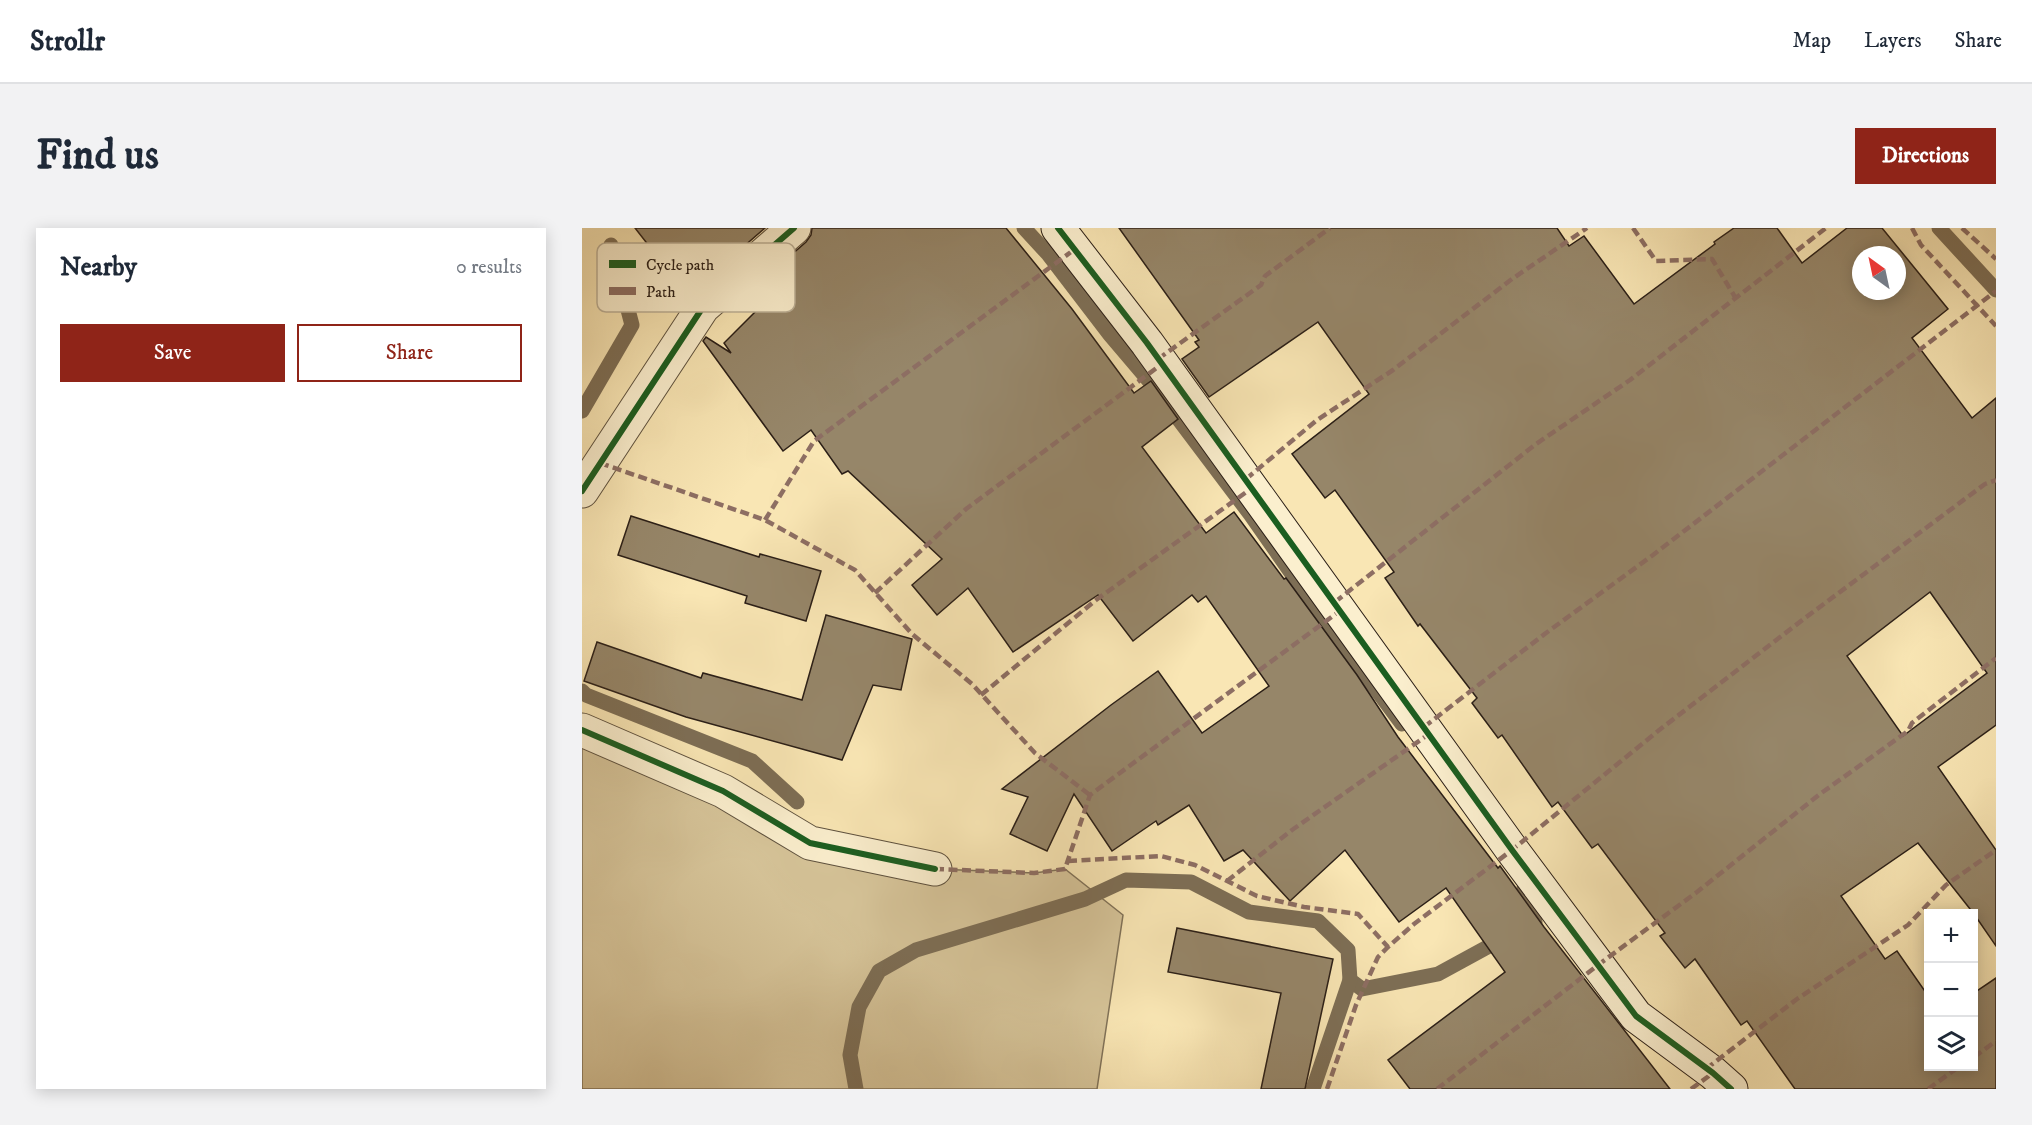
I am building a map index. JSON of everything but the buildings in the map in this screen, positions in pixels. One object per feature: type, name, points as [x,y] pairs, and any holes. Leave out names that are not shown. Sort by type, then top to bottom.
[{"type":"street","points":[[777,243],[794,228]]},
{"type":"street","points":[[1058,228],[1162,364],[1512,850],[1636,1016],[1731,1089]]},
{"type":"street","points":[[582,491],[700,312]]},
{"type":"street","points":[[582,730],[723,791],[810,843],[935,869]]},
{"type":"shaded area","points":[[582,730],[810,843],[935,869],[1034,873],[1065,869],[1123,915],[1097,1089],[582,1089]]},
{"type":"waterway","points":[[1024,228],[1048,254],[1110,335],[1155,388],[1250,514],[1320,614],[1402,724]]},
{"type":"waterway","points":[[1939,228],[1996,290]]},
{"type":"waterway","points":[[582,411],[632,325],[629,312]]},
{"type":"waterway","points":[[582,691],[586,695],[752,761],[797,802]]},
{"type":"waterway","points":[[856,1089],[850,1055],[859,1007],[879,971],[916,950],[1085,899],[1126,880],[1191,882],[1249,912],[1318,921],[1348,950],[1350,980],[1362,989],[1438,974],[1504,938]]},
{"type":"waterway","points":[[1524,888],[1531,898],[1535,922],[1525,927]]},
{"type":"waterway","points":[[1313,1089],[1350,980]]},
{"type":"marked path","points":[[1158,359],[1261,285],[1265,276],[1330,228]]},
{"type":"marked path","points":[[1246,479],[1317,420],[1393,370],[1512,279],[1587,228]]},
{"type":"marked path","points":[[1633,228],[1656,261],[1712,259],[1735,297]]},
{"type":"marked path","points":[[1335,602],[1536,444],[1630,380],[1826,228]]},
{"type":"marked path","points":[[1912,228],[1921,245],[1996,326]]},
{"type":"marked path","points":[[1962,228],[1996,259]]},
{"type":"marked path","points":[[765,520],[814,441],[1075,249]]},
{"type":"marked path","points":[[1424,727],[1546,633],[1653,555],[1996,291]]},
{"type":"marked path","points":[[875,593],[966,509],[1162,364]]},
{"type":"marked path","points":[[600,463],[765,520],[855,570],[912,634],[972,684],[1035,753],[1090,795]]},
{"type":"marked path","points":[[1327,1089],[1356,1005],[1378,957],[1388,947],[1658,731],[1805,618],[1985,484],[1996,480]]},
{"type":"marked path","points":[[981,695],[1096,600],[1252,488]]},
{"type":"marked path","points":[[935,869],[1034,873],[1065,869],[1090,795],[1341,610]]},
{"type":"marked path","points":[[1437,1089],[1697,892],[1820,794],[1908,731],[1912,723],[1996,658]]},
{"type":"marked path","points":[[1227,881],[1292,830],[1429,734]]},
{"type":"marked path","points":[[1706,1069],[1797,999],[1908,925],[1946,885],[1996,850]]},
{"type":"marked path","points":[[1068,861],[1161,856],[1195,865],[1257,896],[1304,907],[1358,914],[1388,947]]},
{"type":"marked path","points":[[1978,1054],[1996,1041]]},
{"type":"marked path","points":[[1928,1089],[1953,1071]]},
{"type":"marked path","points":[[1691,1089],[1713,1073]]},
{"type":"cycle path","points":[[777,243],[794,228]]},
{"type":"cycle path","points":[[1058,228],[1147,343],[1512,850],[1636,1016],[1731,1089]]},
{"type":"cycle path","points":[[582,491],[700,312]]},
{"type":"cycle path","points":[[582,730],[723,791],[810,843],[935,869]]}]
